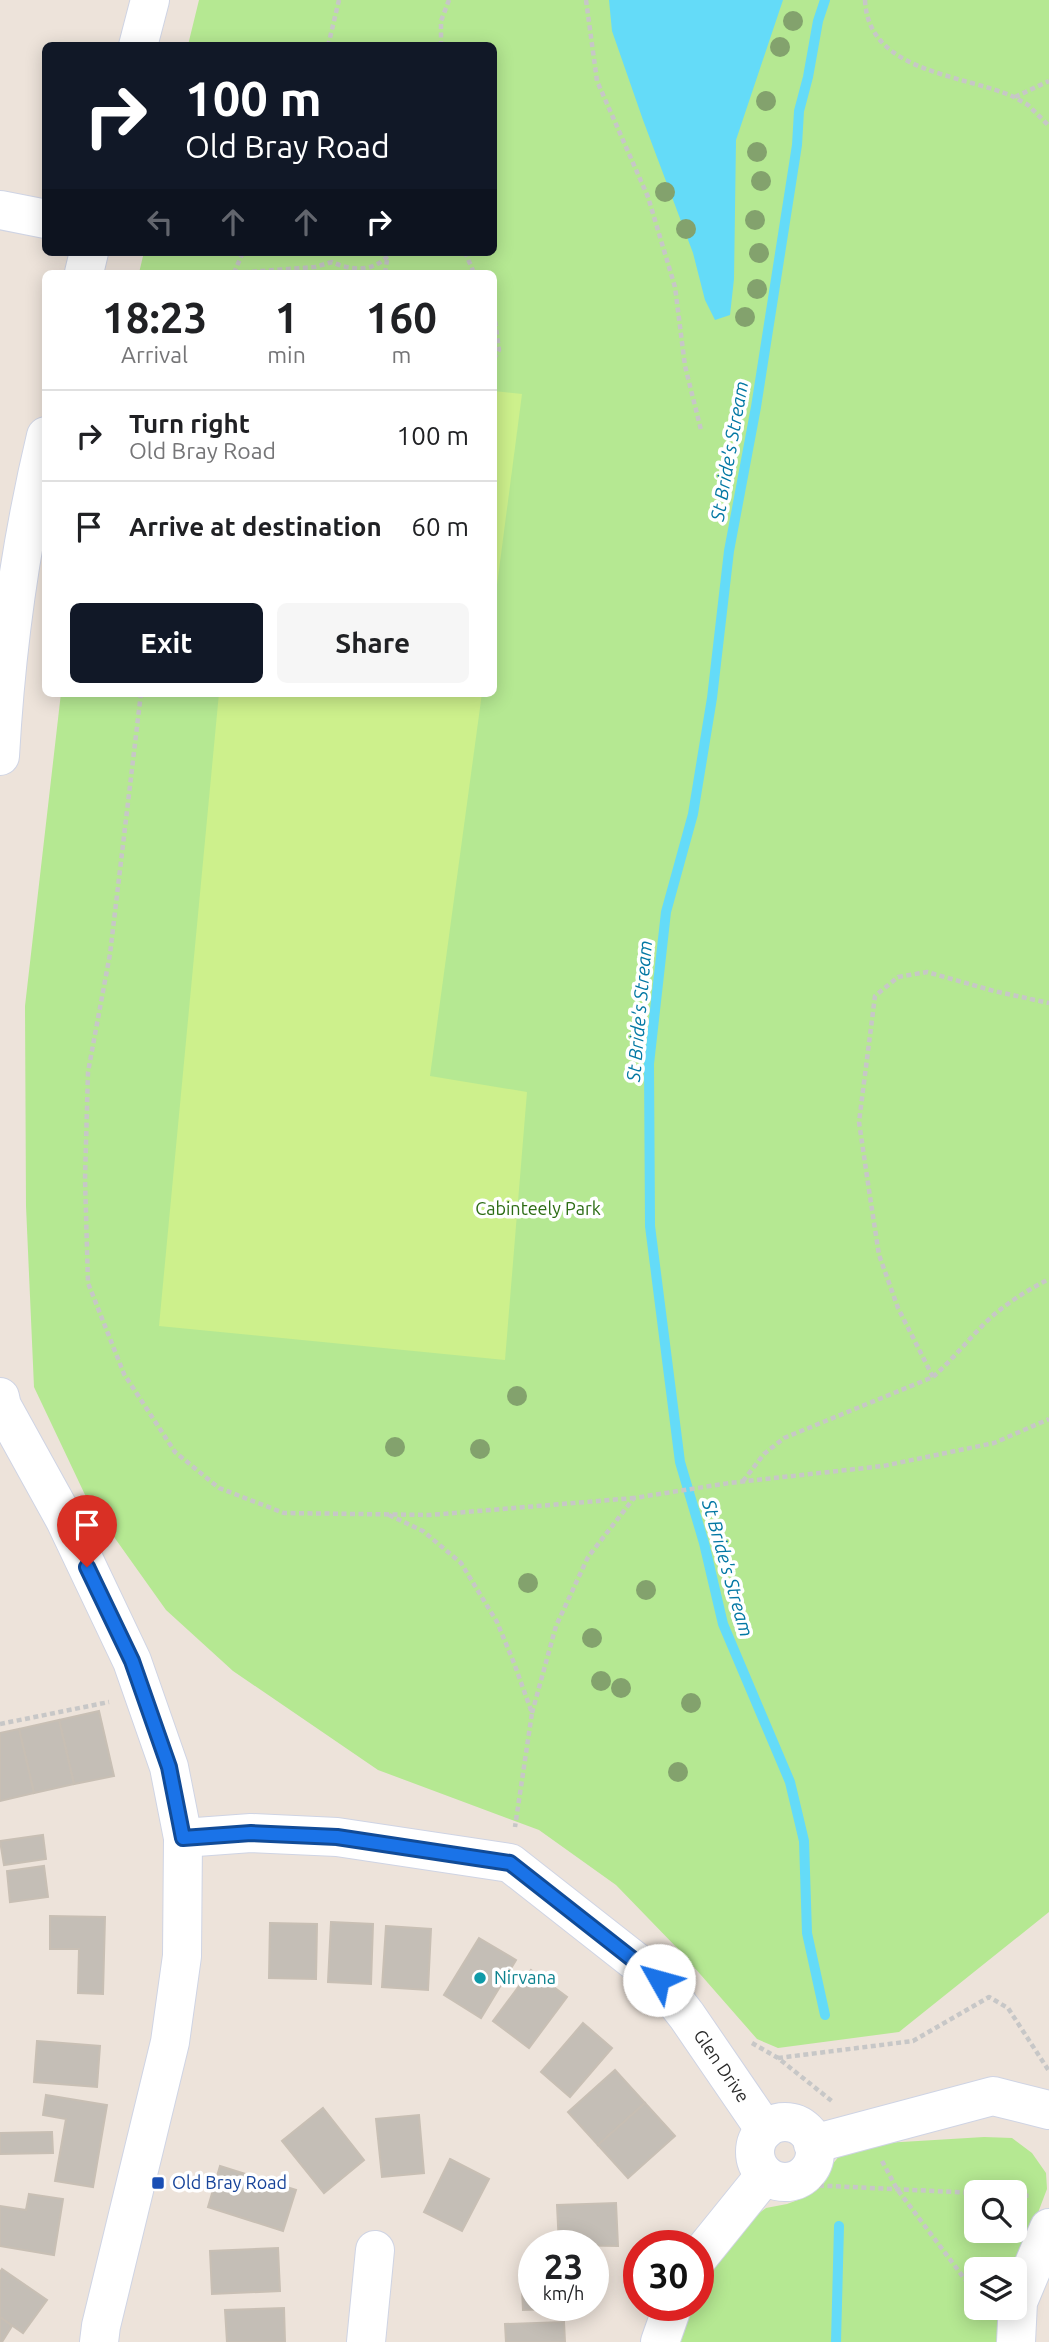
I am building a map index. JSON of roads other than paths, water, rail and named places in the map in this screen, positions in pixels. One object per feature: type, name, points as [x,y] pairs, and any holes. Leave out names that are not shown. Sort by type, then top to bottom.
[{"type":"street","points":[[139,42],[150,0]]},
{"type":"street","points":[[0,210],[42,218]]},
{"type":"street","points":[[0,755],[1,704],[23,548],[42,455]]},
{"type":"street","points":[[1,1403],[65,1520],[132,1661],[169,1767],[183,1838],[182,1956],[170,2042],[127,2212],[99,2342]]},
{"type":"street","name":"Glen Drive","points":[[183,1838],[251,1833],[337,1837],[510,1863],[659,1980],[687,2015],[765,2130],[755,2148],[759,2167],[793,2165]]},
{"type":"street","points":[[714,2242],[793,2165],[866,2129],[993,2096],[1049,2110]]},
{"type":"street","points":[[1016,2342],[1018,2302],[1049,2228]]},
{"type":"street","points":[[366,2342],[375,2250]]},
{"type":"street","points":[[660,2342],[667,2321]]},
{"type":"water","points":[[609,0],[783,0],[736,140],[734,279],[730,315],[715,320],[705,300],[693,253],[612,31]]},
{"type":"waterway","name":"St Bride's Stream","points":[[825,0],[799,111],[797,145],[756,407],[729,551],[712,698],[693,814],[666,912],[649,1064],[650,1226],[680,1462],[704,1543],[723,1624],[790,1782],[804,1841],[807,1933],[825,2015]]},
{"type":"waterway","name":"St Bride's Stream","points":[[836,2342],[839,2226]]},
{"type":"place","name":"Nirvana","points":[[480,1978]]},
{"type":"place","name":"Old Bray Road","points":[[158,2183]]},
{"type":"park label","name":"Cabinteely Park","points":[[538,1209]]}]
